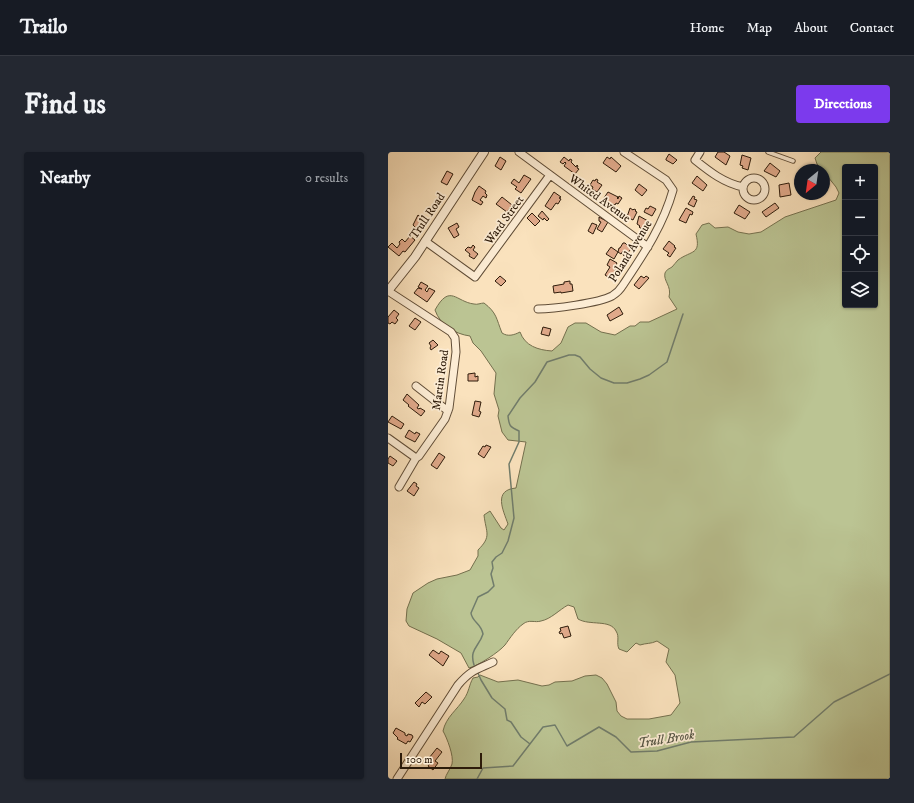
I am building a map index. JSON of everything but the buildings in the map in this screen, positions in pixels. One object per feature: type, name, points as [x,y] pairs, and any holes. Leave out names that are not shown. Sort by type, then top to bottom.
[{"type":"street","name":"Trull Road","points":[[388,291],[425,241],[484,152]]},
{"type":"street","name":"Whited Avenue","points":[[519,152],[648,248]]},
{"type":"street","name":"Poland Avenue","points":[[538,309],[592,302],[611,296],[619,291],[648,248],[664,218],[673,190],[666,180],[624,152]]},
{"type":"street","points":[[700,152],[695,160],[722,180],[733,185],[743,186]]},
{"type":"street","name":"Ward Street","points":[[425,241],[475,277],[550,175]]},
{"type":"street","name":"Martin Road","points":[[388,291],[451,332],[455,338],[456,352],[448,411],[445,419],[419,456],[416,458],[399,487]]},
{"type":"street","points":[[416,386],[448,411]]},
{"type":"street","points":[[388,438],[416,458]]},
{"type":"street","points":[[397,779],[458,685],[472,671],[493,662]]},
{"type":"lane","points":[[768,152],[793,161]]},
{"type":"green space","points":[[821,152],[890,152],[890,779],[445,779],[452,764],[452,756],[443,731],[444,726],[466,696],[473,678],[480,675],[498,682],[518,680],[542,686],[555,682],[572,681],[585,676],[596,675],[602,678],[607,684],[616,702],[617,711],[621,716],[627,719],[649,719],[671,715],[680,703],[675,675],[666,662],[669,649],[657,641],[640,645],[636,643],[627,652],[619,649],[617,633],[613,627],[578,619],[574,607],[568,605],[545,620],[530,621],[525,623],[518,628],[505,645],[498,651],[483,662],[469,668],[461,653],[437,639],[409,626],[406,621],[407,609],[413,593],[437,579],[457,575],[470,570],[478,556],[478,550],[487,538],[484,515],[490,511],[501,528],[504,530],[508,524],[502,507],[502,497],[504,492],[516,488],[526,442],[508,440],[502,432],[498,416],[499,410],[494,394],[496,373],[481,351],[473,343],[470,336],[454,331],[444,324],[440,320],[435,310],[445,297],[449,296],[453,296],[468,303],[484,303],[494,313],[502,333],[511,335],[520,332],[525,341],[542,350],[552,351],[561,343],[568,327],[575,323],[586,323],[601,332],[615,335],[630,326],[635,326],[640,322],[649,322],[677,309],[669,297],[670,293],[665,279],[665,273],[678,260],[696,249],[696,234],[702,225],[709,223],[715,228],[728,227],[738,232],[749,234],[761,232],[785,217],[836,200],[839,193],[830,180],[830,164],[817,164],[815,158]]},
{"type":"waterway","points":[[474,665],[473,655],[483,634],[482,630],[473,619],[471,613],[478,597],[488,592],[494,586],[491,574],[493,568],[492,562],[502,553],[508,541],[514,518],[509,464],[519,442],[519,431],[510,426],[508,416],[520,398],[535,382],[547,362],[569,355],[580,357],[590,369],[601,378],[614,383],[627,383],[649,375],[667,362],[683,314]]},
{"type":"waterway","points":[[478,673],[492,698],[505,709],[507,720],[511,722],[521,737],[530,744]]},
{"type":"waterway","name":"Trull Brook","points":[[477,779],[483,768],[513,766],[543,727],[555,725],[567,746],[599,727],[616,737],[631,752],[657,751],[691,742],[794,737],[834,702],[890,674]]}]
